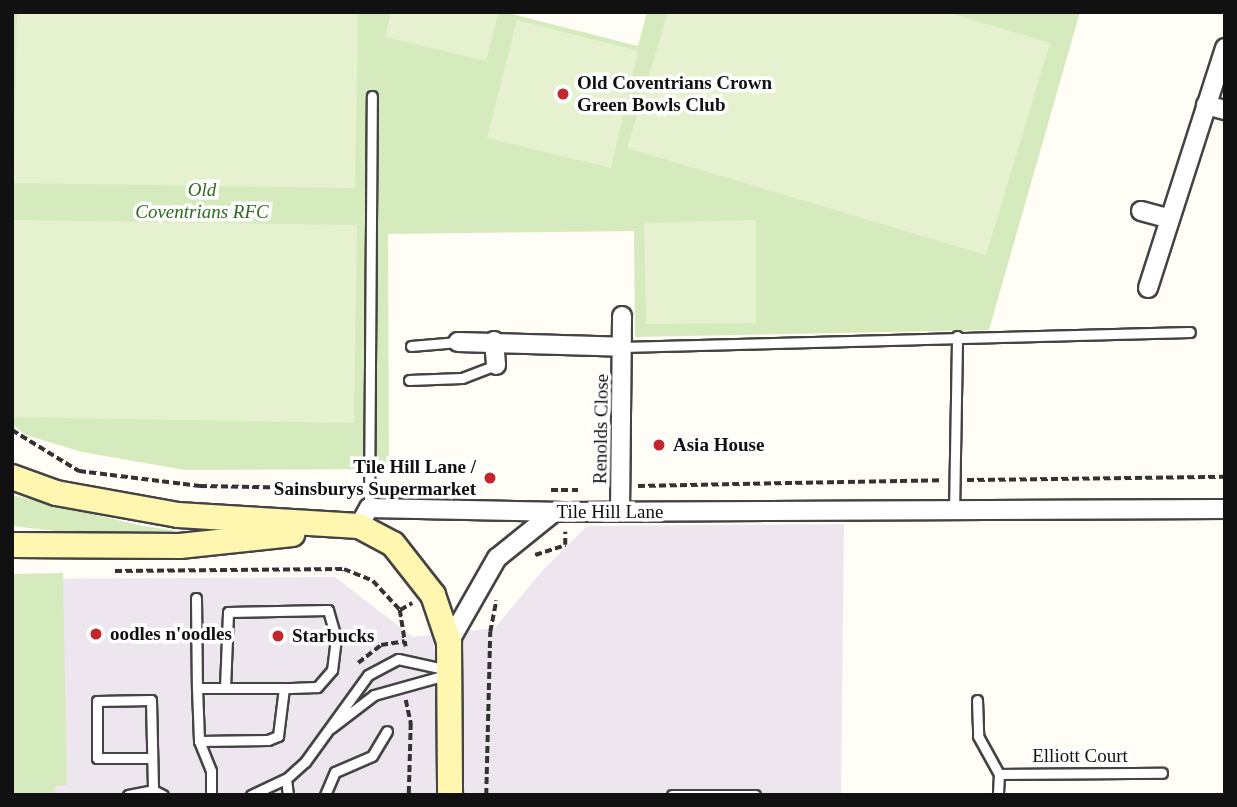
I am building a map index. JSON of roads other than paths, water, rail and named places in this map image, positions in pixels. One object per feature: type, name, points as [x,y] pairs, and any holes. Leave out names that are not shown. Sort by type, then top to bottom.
[{"type":"main road","name":"Tile Hill Lane","points":[[12,477],[57,493],[178,515],[364,517]]},
{"type":"main road","points":[[12,545],[180,546],[364,517],[393,544],[431,592],[449,642],[450,795]]},
{"type":"street","points":[[1148,288],[1225,48]]},
{"type":"street","points":[[1206,105],[1225,110]]},
{"type":"street","points":[[1140,211],[1170,219]]},
{"type":"street","name":"Renolds Close","points":[[620,511],[622,316]]},
{"type":"street","points":[[494,341],[496,365]]},
{"type":"street","name":"Renolds Close","points":[[458,342],[622,347]]},
{"type":"street","name":"Tile Hill Lane","points":[[364,517],[620,511],[954,513],[1225,509]]},
{"type":"street","points":[[449,642],[497,558],[559,512]]},
{"type":"lane","points":[[364,517],[372,96]]},
{"type":"lane","points":[[622,347],[957,336],[1190,332]]},
{"type":"lane","points":[[954,513],[957,336]]},
{"type":"lane","points":[[411,346],[458,342]]},
{"type":"lane","points":[[409,380],[462,378],[496,365]]},
{"type":"lane","points":[[196,598],[199,741],[211,771],[211,795]]},
{"type":"lane","points":[[197,688],[225,688],[284,688],[317,687],[332,670],[336,638],[328,610],[228,612],[225,688]]},
{"type":"lane","points":[[251,795],[286,779],[368,675],[407,659],[449,672]]},
{"type":"lane","points":[[324,734],[374,695],[449,672]]},
{"type":"lane","points":[[199,741],[268,740],[278,736],[284,688]]},
{"type":"lane","points":[[128,795],[158,792],[151,758],[151,700],[97,701],[97,758],[151,758]]},
{"type":"lane","points":[[977,700],[978,736],[999,774],[998,795]]},
{"type":"lane","points":[[325,795],[335,772],[372,756],[387,731]]},
{"type":"lane","name":"Elliott Court","points":[[999,774],[1162,773]]},
{"type":"lane","points":[[286,779],[288,795]]},
{"type":"lane","points":[[672,795],[755,795]]},
{"type":"place","name":"Old Coventrians Crown Green Bowls Club","points":[[563,94]]},
{"type":"place","name":"Asia House","points":[[659,445]]},
{"type":"place","name":"Tile Hill Lane / Sainsburys Supermarket","points":[[490,478]]},
{"type":"place","name":"oodles n'oodles","points":[[96,634]]},
{"type":"place","name":"Starbucks","points":[[278,636]]},
{"type":"park label","name":"Old Coventrians RFC","points":[[202,201]]}]
